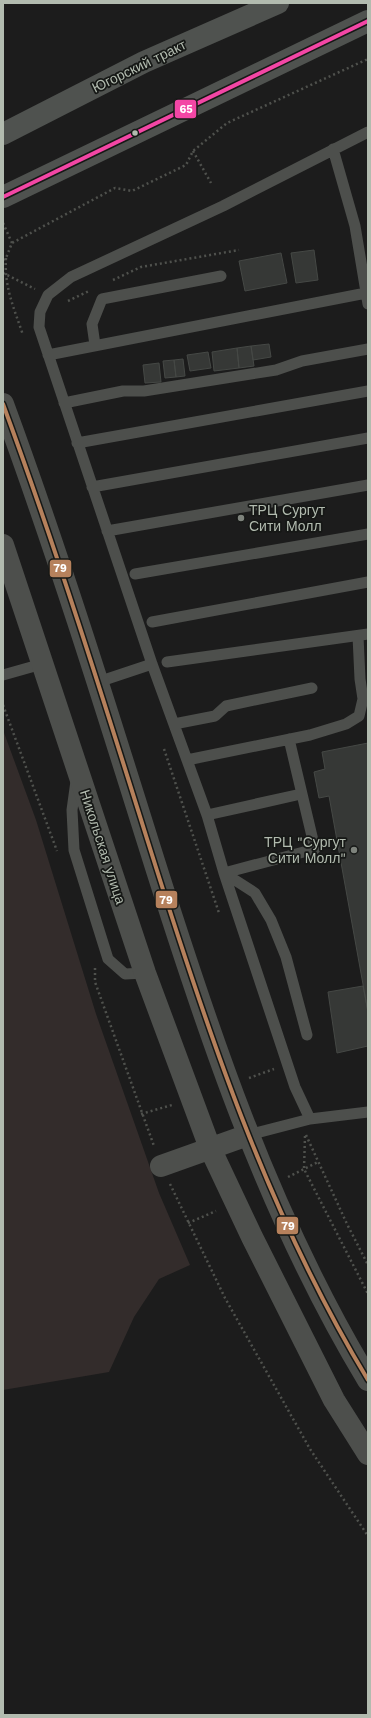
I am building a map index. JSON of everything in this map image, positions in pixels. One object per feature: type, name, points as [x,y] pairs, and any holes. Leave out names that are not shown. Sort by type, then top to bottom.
[{"type":"main road","name":"Югорский тракт","points":[[3,134],[144,62],[278,3]]},
{"type":"main road","points":[[3,197],[368,21]]},
{"type":"street","points":[[3,404],[38,499],[98,682],[186,962],[248,1135],[284,1222],[314,1282],[368,1380]]},
{"type":"street","name":"Никольская улица","points":[[3,545],[145,974],[210,1148],[252,1237],[334,1400],[368,1454]]},
{"type":"street","points":[[161,1166],[248,1135]]},
{"type":"lane","points":[[310,1119],[295,1087],[224,873],[207,815],[152,664],[39,327],[40,312],[48,295],[71,277],[223,206],[368,132]]},
{"type":"lane","points":[[48,355],[95,345],[367,298],[365,264],[333,149]]},
{"type":"lane","points":[[95,345],[92,324],[102,299],[221,276]]},
{"type":"lane","points":[[64,403],[123,391],[144,391],[276,370],[302,360],[368,349]]},
{"type":"lane","points":[[77,443],[368,391]]},
{"type":"lane","points":[[92,487],[368,438]]},
{"type":"lane","points":[[107,531],[368,485]]},
{"type":"lane","points":[[135,574],[368,534]]},
{"type":"lane","points":[[152,622],[368,582]]},
{"type":"lane","points":[[167,662],[363,635],[363,699],[359,716],[346,724],[289,739],[187,760]]},
{"type":"lane","points":[[3,675],[42,664]]},
{"type":"lane","points":[[98,682],[152,664]]},
{"type":"lane","points":[[174,724],[215,716],[226,706],[312,688]]},
{"type":"lane","points":[[224,873],[315,849],[289,739]]},
{"type":"lane","points":[[78,770],[72,810],[74,850],[108,960],[125,974],[145,974]]},
{"type":"lane","points":[[207,815],[302,794]]},
{"type":"lane","points":[[224,873],[255,894],[271,920],[286,957],[307,1035]]},
{"type":"lane","points":[[248,1135],[310,1119],[368,1112]]},
{"type":"path","points":[[3,260],[6,258],[12,244],[115,188],[132,191],[186,165],[193,151],[227,123],[368,59]]},
{"type":"path","points":[[193,151],[212,183]]},
{"type":"path","points":[[3,223],[12,244]]},
{"type":"path","points":[[112,280],[141,267],[239,250]]},
{"type":"path","points":[[3,273],[63,303],[91,290]]},
{"type":"path","points":[[3,705],[59,854]]},
{"type":"path","points":[[95,962],[95,982],[141,1114],[161,1166],[225,1298],[310,1450],[368,1536]]},
{"type":"path","points":[[305,1133],[304,1169],[368,1294]]},
{"type":"shaded area","points":[[3,730],[36,820],[96,1014],[159,1193],[190,1265],[159,1279],[134,1317],[109,1372],[3,1390]]},
{"type":"building","points":[[314,250],[318,280],[296,283],[291,253]]},
{"type":"building","points":[[281,253],[287,283],[245,291],[239,261]]},
{"type":"building","points":[[269,344],[271,357],[253,360],[251,346]]},
{"type":"building","points":[[251,346],[254,366],[239,368],[237,348]]},
{"type":"building","points":[[237,348],[239,368],[214,371],[212,352]]},
{"type":"building","points":[[208,352],[211,368],[190,371],[187,355]]},
{"type":"building","points":[[183,359],[185,376],[176,377],[174,360]]},
{"type":"building","points":[[174,360],[176,377],[165,378],[163,361]]},
{"type":"building","points":[[159,363],[161,382],[145,383],[143,365]]},
{"type":"building","name":"ТРЦ \"Сургут Сити Молл\"","points":[[368,743],[368,1012],[329,796],[319,798],[314,772],[325,769],[322,752]]},
{"type":"building","points":[[363,986],[368,1012],[368,1046],[337,1053],[328,992]]},
{"type":"transit line","name":"65","points":[[3,197],[368,21]]},
{"type":"transit line","name":"79","points":[[3,404],[42,513],[78,622],[170,911],[216,1049],[269,1185],[299,1252],[332,1317],[368,1380]]},
{"type":"place","name":"ТРЦ Сургут Сити Молл","points":[[241,518]]},
{"type":"place","name":"ТРЦ \"Сургут Сити Молл\"","points":[[354,850]]}]
